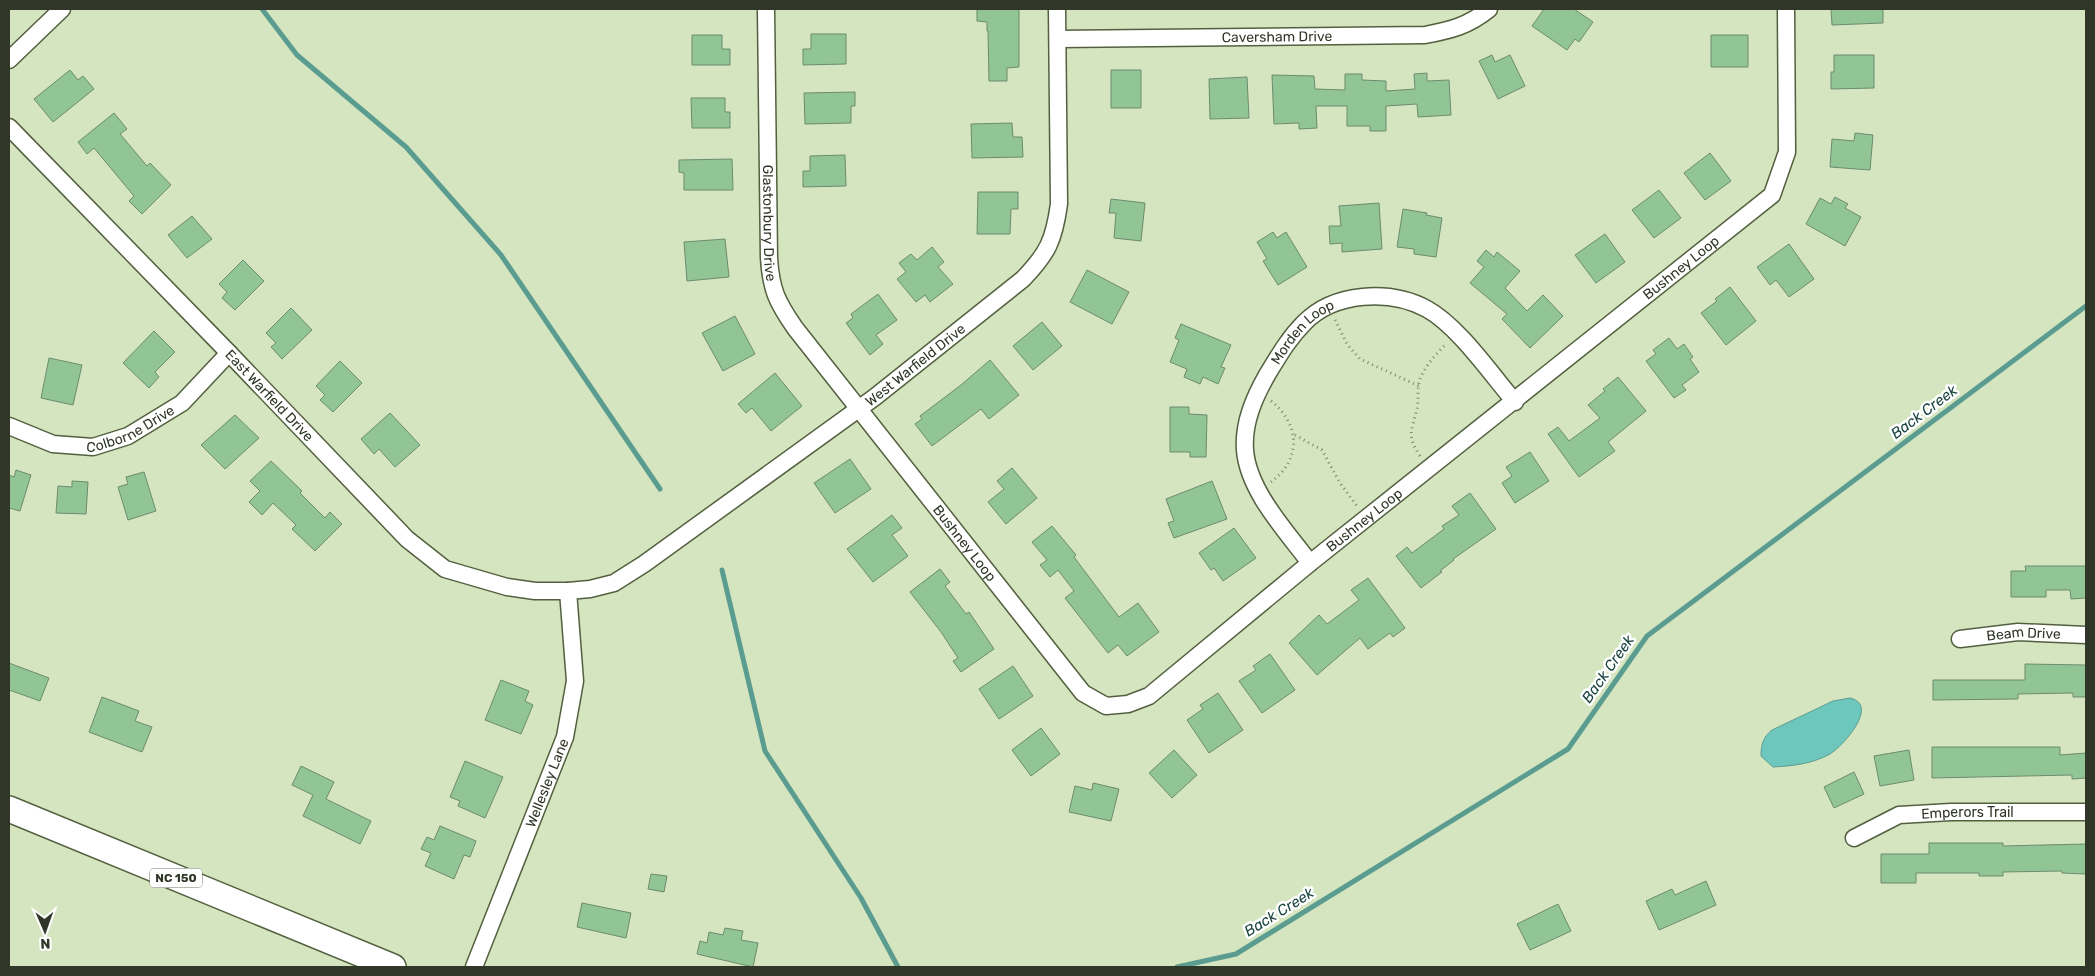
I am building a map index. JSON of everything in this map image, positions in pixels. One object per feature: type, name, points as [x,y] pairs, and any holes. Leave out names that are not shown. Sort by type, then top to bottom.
[{"type":"main road","name":"NC 150","points":[[9,809],[393,967]]},
{"type":"street","points":[[9,60],[62,9]]},
{"type":"street","name":"Glastonbury Drive","points":[[766,9],[770,281],[778,303],[795,328],[859,409]]},
{"type":"street","name":"West Warfield Drive","points":[[568,591],[590,589],[614,583],[644,564],[859,409],[1023,279],[1042,259],[1055,229],[1059,204],[1057,9]]},
{"type":"street","name":"Caversham Drive","points":[[1058,38],[1425,35],[1456,29],[1480,17],[1490,9]]},
{"type":"street","name":"Bushney Loop","points":[[859,409],[1083,694],[1106,706],[1128,704],[1149,696],[1310,563],[1515,402],[1772,195],[1787,152],[1786,9]]},
{"type":"street","name":"East Warfield Drive","points":[[9,127],[407,539],[445,569],[508,587],[535,591],[568,591]]},
{"type":"street","name":"Morden Loop","points":[[1310,563],[1262,496],[1252,476],[1245,451],[1250,408],[1283,348],[1305,322],[1325,307],[1355,298],[1386,296],[1411,301],[1449,325],[1515,402]]},
{"type":"street","name":"Colborne Drive","points":[[9,426],[53,444],[93,447],[128,436],[182,403],[229,353]]},
{"type":"street","name":"Wellesley Lane","points":[[474,967],[565,737],[575,681],[568,591]]},
{"type":"street","name":"Beam Drive","points":[[1960,639],[2018,632],[2086,635]]},
{"type":"street","name":"Emperors Trail","points":[[1854,838],[1899,815],[1951,812],[2086,812]]},
{"type":"path","points":[[1335,320],[1347,344],[1360,359],[1419,386]]},
{"type":"path","points":[[1420,456],[1412,443],[1410,435],[1417,408],[1419,386],[1431,360],[1446,344]]},
{"type":"path","points":[[1270,400],[1282,412],[1291,426],[1294,435],[1293,449],[1286,466],[1271,482]]},
{"type":"path","points":[[1294,435],[1322,450],[1337,478],[1357,506]]},
{"type":"water","points":[[1850,698],[1858,702],[1861,709],[1860,717],[1850,735],[1830,754],[1809,762],[1773,767],[1761,756],[1763,742],[1766,735],[1772,730],[1833,701]]},
{"type":"building","points":[[977,9],[1019,9],[1019,67],[1007,68],[1007,81],[989,81],[987,22],[977,21]]},
{"type":"building","points":[[1544,9],[1574,9],[1593,22],[1579,42],[1575,39],[1567,50],[1532,26]]},
{"type":"building","points":[[1831,9],[1883,9],[1883,23],[1832,25]]},
{"type":"building","points":[[811,34],[846,34],[846,64],[803,65],[803,49],[811,49]]},
{"type":"building","points":[[692,35],[722,35],[722,49],[730,49],[730,65],[692,65]]},
{"type":"building","points":[[1711,35],[1748,35],[1748,67],[1711,67]]},
{"type":"building","points":[[1492,55],[1495,62],[1510,55],[1525,86],[1498,99],[1479,61]]},
{"type":"building","points":[[1834,55],[1874,55],[1874,88],[1831,89]]},
{"type":"building","points":[[70,70],[78,80],[83,76],[94,89],[53,122],[34,99]]},
{"type":"building","points":[[1111,70],[1141,70],[1141,108],[1111,108]]},
{"type":"building","points":[[1427,73],[1427,81],[1449,80],[1451,115],[1418,117],[1417,104],[1386,106],[1386,131],[1370,131],[1370,126],[1347,126],[1347,106],[1316,106],[1317,128],[1299,129],[1299,123],[1274,124],[1272,75],[1314,76],[1315,89],[1345,90],[1345,74],[1362,74],[1362,80],[1386,81],[1386,91],[1415,89],[1414,74]]},
{"type":"building","points":[[1247,77],[1249,118],[1210,119],[1209,79]]},
{"type":"building","points":[[855,92],[855,106],[851,106],[851,123],[805,124],[804,93]]},
{"type":"building","points":[[691,98],[725,98],[725,112],[730,112],[730,128],[692,128]]},
{"type":"building","points":[[114,113],[127,129],[120,134],[147,166],[150,163],[171,185],[142,214],[129,201],[134,196],[94,148],[87,154],[78,142]]},
{"type":"building","points":[[1012,123],[1013,137],[1022,137],[1023,157],[972,158],[971,124]]},
{"type":"building","points":[[1855,133],[1873,135],[1870,170],[1830,167],[1832,139],[1854,141]]},
{"type":"building","points":[[1710,153],[1731,181],[1705,200],[1684,173]]},
{"type":"building","points":[[845,155],[846,186],[803,187],[803,171],[810,171],[810,156]]},
{"type":"building","points":[[732,159],[733,190],[684,190],[684,173],[679,172],[679,160]]},
{"type":"building","points":[[1659,190],[1681,218],[1654,238],[1632,210]]},
{"type":"building","points":[[978,192],[1018,192],[1018,209],[1011,209],[1010,234],[977,234]]},
{"type":"building","points":[[1835,197],[1848,204],[1845,208],[1861,217],[1845,246],[1806,224],[1820,198],[1831,204]]},
{"type":"building","points":[[1111,199],[1145,203],[1141,241],[1114,238],[1116,213],[1109,213]]},
{"type":"building","points":[[1379,203],[1382,249],[1342,252],[1342,243],[1330,244],[1329,226],[1341,226],[1339,206]]},
{"type":"building","points":[[1403,209],[1442,218],[1436,257],[1414,254],[1414,249],[1397,247]]},
{"type":"building","points":[[192,216],[212,239],[187,258],[168,235]]},
{"type":"building","points":[[1273,232],[1277,238],[1286,232],[1307,267],[1278,285],[1263,261],[1267,259],[1257,242]]},
{"type":"building","points":[[1605,234],[1625,262],[1596,283],[1575,255]]},
{"type":"building","points":[[725,239],[729,277],[687,281],[684,242]]},
{"type":"building","points":[[1789,244],[1814,279],[1789,297],[1776,280],[1770,285],[1757,267]]},
{"type":"building","points":[[932,247],[944,262],[938,267],[953,284],[930,302],[925,295],[916,302],[897,279],[906,272],[899,263],[911,254],[917,260]]},
{"type":"building","points":[[1486,250],[1494,257],[1497,252],[1520,271],[1505,288],[1527,311],[1543,295],[1563,316],[1530,348],[1502,319],[1507,314],[1470,283],[1484,267],[1477,261]]},
{"type":"building","points":[[243,260],[264,281],[235,310],[222,298],[227,292],[219,284]]},
{"type":"building","points":[[1087,270],[1129,292],[1112,324],[1070,302]]},
{"type":"building","points":[[1730,287],[1756,321],[1726,345],[1701,313],[1717,301],[1715,299]]},
{"type":"building","points":[[878,294],[897,320],[876,335],[883,344],[870,355],[846,323],[853,318],[851,314]]},
{"type":"building","points":[[291,308],[312,330],[282,359],[271,347],[276,343],[266,333]]},
{"type":"building","points":[[735,316],[755,354],[723,371],[702,333]]},
{"type":"building","points":[[1042,322],[1062,346],[1033,370],[1013,346]]},
{"type":"building","points":[[1181,324],[1231,345],[1221,367],[1225,368],[1218,384],[1203,377],[1200,384],[1184,377],[1187,369],[1170,362],[1179,340],[1175,338]]},
{"type":"building","points":[[154,331],[175,352],[155,372],[159,377],[149,388],[123,363]]},
{"type":"building","points":[[1669,338],[1677,349],[1684,344],[1693,357],[1690,359],[1699,372],[1682,385],[1686,390],[1674,398],[1646,361],[1656,354],[1653,350]]},
{"type":"building","points":[[49,358],[82,365],[73,405],[41,398]]},
{"type":"building","points":[[990,360],[1019,395],[989,419],[981,409],[932,446],[915,424],[922,419],[920,416]]},
{"type":"building","points":[[340,361],[362,383],[333,412],[320,400],[325,395],[316,386]]},
{"type":"building","points":[[775,373],[802,406],[771,431],[752,408],[746,413],[738,404]]},
{"type":"building","points":[[1618,377],[1646,411],[1608,442],[1615,451],[1579,477],[1548,434],[1558,427],[1569,441],[1600,418],[1588,405]]},
{"type":"building","points":[[1170,407],[1189,407],[1189,414],[1207,415],[1206,457],[1190,457],[1190,452],[1170,452]]},
{"type":"building","points":[[390,413],[420,445],[395,467],[379,449],[374,454],[361,439]]},
{"type":"building","points":[[235,415],[259,438],[225,469],[201,445]]},
{"type":"building","points":[[1530,452],[1549,481],[1515,503],[1502,483],[1512,476],[1506,467]]},
{"type":"building","points":[[850,459],[871,489],[835,513],[814,483]]},
{"type":"building","points":[[271,461],[302,491],[300,493],[325,518],[330,512],[342,524],[315,551],[292,529],[296,525],[273,503],[262,515],[249,502],[260,491],[250,481]]},
{"type":"building","points":[[1012,468],[1037,498],[1006,524],[988,502],[1004,489],[997,481]]},
{"type":"building","points":[[16,470],[31,475],[20,511],[9,508],[9,475],[14,477]]},
{"type":"building","points":[[144,472],[156,511],[128,520],[118,487],[128,484],[126,477]]},
{"type":"building","points":[[72,481],[88,482],[86,514],[56,513],[58,486],[72,487]]},
{"type":"building","points":[[1212,481],[1227,519],[1174,538],[1168,523],[1174,521],[1166,499]]},
{"type":"building","points":[[1470,493],[1496,529],[1453,559],[1440,571],[1442,572],[1421,588],[1396,556],[1407,547],[1412,553],[1444,529],[1442,526],[1459,515],[1452,506]]},
{"type":"building","points":[[892,515],[902,528],[892,535],[908,556],[873,582],[847,549]]},
{"type":"building","points":[[1052,526],[1076,555],[1074,557],[1119,617],[1138,603],[1159,632],[1127,656],[1118,645],[1108,653],[1065,598],[1074,591],[1058,570],[1050,577],[1040,565],[1047,560],[1032,542]]},
{"type":"building","points":[[1234,528],[1256,558],[1223,581],[1214,568],[1211,570],[1199,553]]},
{"type":"building","points":[[2025,566],[2086,566],[2086,598],[2071,599],[2070,590],[2046,590],[2046,597],[2011,597],[2011,571],[2026,571]]},
{"type":"building","points":[[940,569],[950,582],[945,586],[966,614],[969,612],[994,649],[961,672],[953,661],[958,658],[941,632],[910,592]]},
{"type":"building","points":[[1368,578],[1405,628],[1393,637],[1390,633],[1368,649],[1360,638],[1317,675],[1289,643],[1319,615],[1327,624],[1359,600],[1351,590]]},
{"type":"building","points":[[1270,654],[1295,690],[1262,713],[1239,681],[1256,670],[1253,666]]},
{"type":"building","points":[[9,663],[49,678],[40,701],[9,690]]},
{"type":"building","points":[[2025,664],[2086,665],[2086,697],[2073,697],[2073,693],[2018,694],[2018,699],[1933,700],[1933,680],[2025,680]]},
{"type":"building","points":[[1013,666],[1033,696],[999,719],[979,689]]},
{"type":"building","points":[[501,680],[529,691],[525,701],[533,705],[521,734],[485,720]]},
{"type":"building","points":[[1218,693],[1243,730],[1209,753],[1187,720],[1203,709],[1200,705]]},
{"type":"building","points":[[102,697],[139,711],[135,721],[152,727],[142,752],[89,732]]},
{"type":"building","points":[[1041,728],[1060,754],[1031,776],[1012,750]]},
{"type":"building","points":[[1932,747],[2060,747],[2060,755],[2086,753],[2086,778],[2072,779],[2072,775],[1932,778]]},
{"type":"building","points":[[1174,750],[1197,775],[1172,798],[1149,773]]},
{"type":"building","points":[[1909,750],[1914,780],[1880,786],[1874,756]]},
{"type":"building","points":[[465,761],[503,777],[485,818],[458,806],[460,801],[450,797]]},
{"type":"building","points":[[301,766],[334,782],[326,799],[371,821],[360,844],[303,816],[313,795],[292,785]]},
{"type":"building","points":[[1854,772],[1864,794],[1834,808],[1824,787]]},
{"type":"building","points":[[1093,783],[1119,789],[1111,821],[1069,812],[1075,786],[1092,790]]},
{"type":"building","points":[[440,826],[476,841],[470,857],[464,855],[454,879],[425,866],[431,853],[421,849],[427,837],[434,840]]},
{"type":"building","points":[[1929,843],[2003,843],[2003,846],[2086,844],[2086,874],[2062,873],[2062,871],[2003,872],[2003,876],[1979,876],[1979,873],[1916,873],[1916,883],[1881,883],[1881,854],[1929,854]]},
{"type":"building","points":[[651,874],[667,876],[664,892],[648,889]]},
{"type":"building","points":[[1706,881],[1716,905],[1659,930],[1646,901],[1672,889],[1675,895]]},
{"type":"building","points":[[582,903],[631,913],[626,938],[577,927]]},
{"type":"building","points":[[1558,904],[1571,931],[1530,950],[1517,924]]},
{"type":"building","points":[[725,928],[743,931],[741,940],[758,943],[753,967],[697,954],[700,941],[707,943],[709,932],[723,935]]},
{"type":"waterway","points":[[262,9],[297,55],[406,147],[501,255],[660,489]]},
{"type":"waterway","name":"Back Creek","points":[[1177,967],[1236,954],[1568,749],[1647,636],[2086,306]]},
{"type":"waterway","points":[[722,570],[765,751],[861,898],[898,967]]}]
